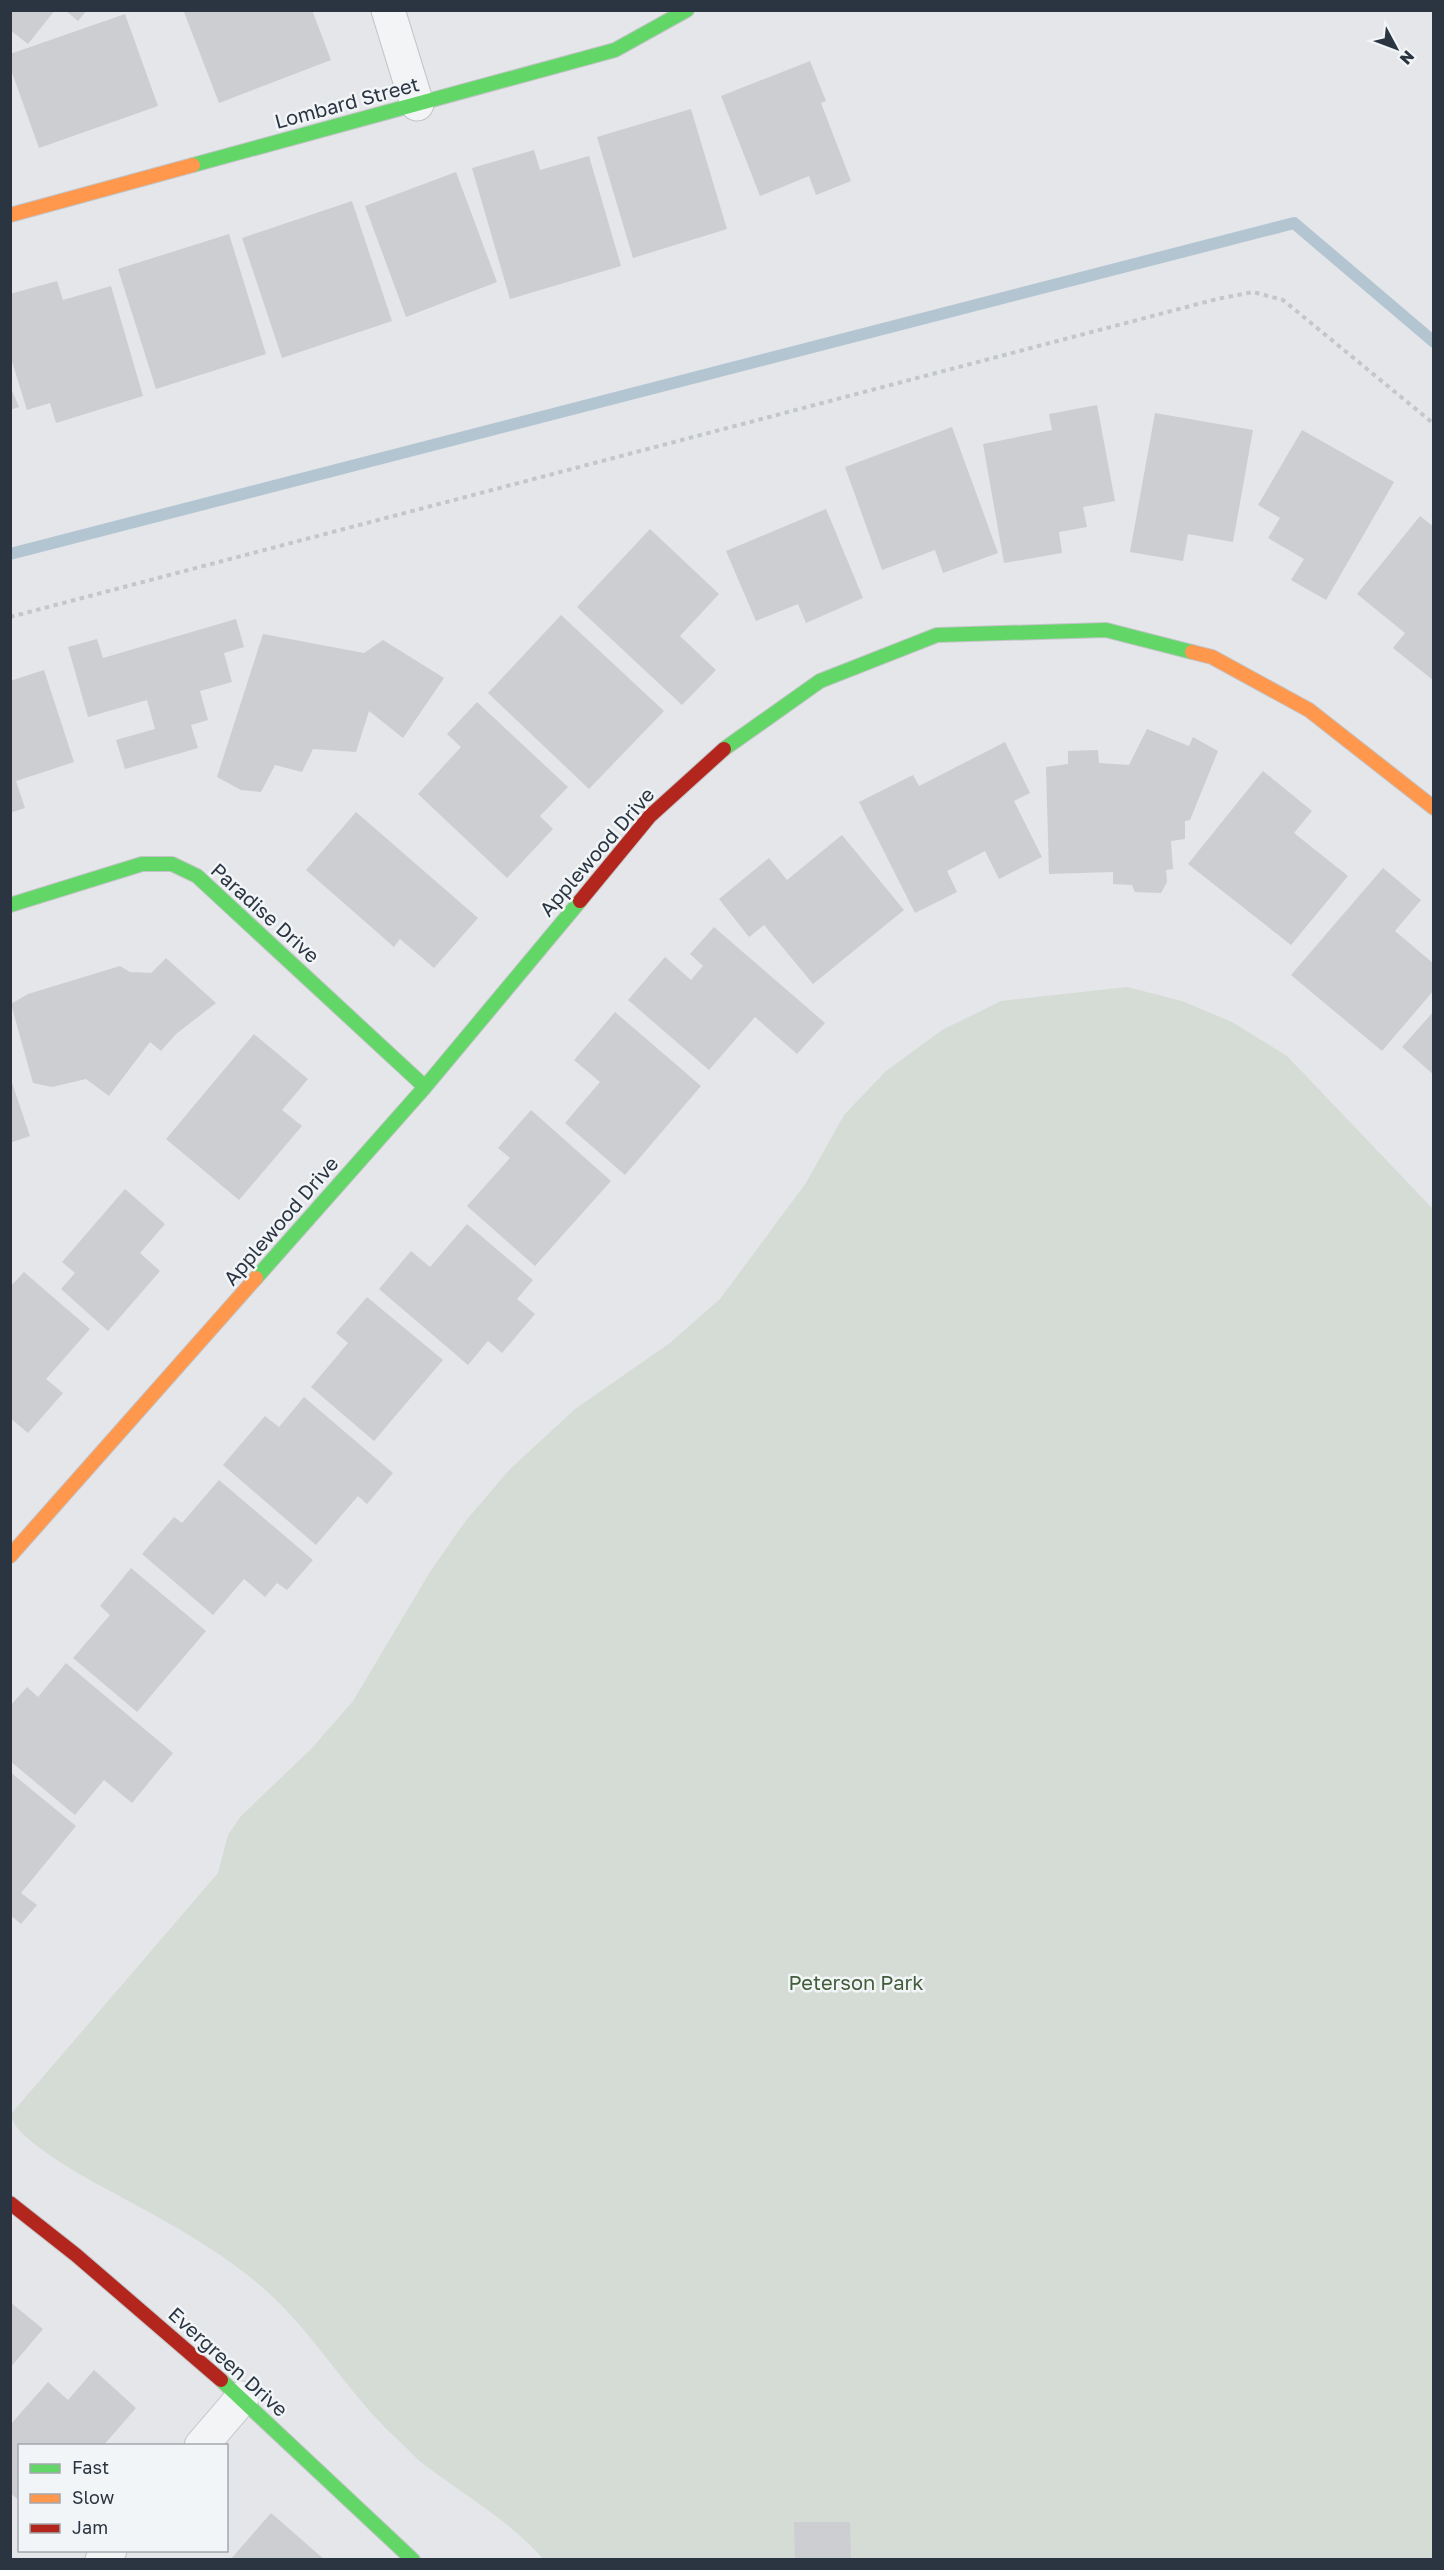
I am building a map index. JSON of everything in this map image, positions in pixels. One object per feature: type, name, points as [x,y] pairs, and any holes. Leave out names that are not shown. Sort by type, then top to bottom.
[{"type":"street","points":[[388,10],[417,104]]},
{"type":"street","name":"Lombard Street","points":[[10,215],[615,50],[687,10]]},
{"type":"street","name":"Applewood Drive","points":[[10,1556],[425,1087],[650,816],[726,747],[820,681],[937,635],[1106,630],[1212,657],[1309,710],[1434,808]]},
{"type":"street","name":"Paradise Drive","points":[[10,905],[142,864],[172,864],[197,876],[425,1087]]},
{"type":"street","name":"Evergreen Drive","points":[[10,2203],[76,2255],[242,2398],[413,2559]]},
{"type":"street","points":[[202,2444],[242,2398]]},
{"type":"path","points":[[10,617],[1217,299],[1253,292],[1283,300],[1434,424]]},
{"type":"green space","name":"Peterson Park","points":[[1127,987],[1182,1001],[1232,1022],[1287,1056],[1433,1209],[1433,2559],[543,2559],[504,2522],[413,2455],[362,2402],[298,2323],[262,2287],[203,2244],[61,2163],[22,2133],[14,2123],[11,2114],[218,1873],[228,1835],[241,1816],[312,1748],[353,1701],[430,1572],[464,1523],[509,1470],[575,1409],[670,1343],[720,1299],[806,1183],[844,1115],[886,1071],[942,1030],[1001,1001]]},
{"type":"building","points":[[10,10],[55,10],[28,44],[10,30]]},
{"type":"building","points":[[65,10],[87,10],[78,21]]},
{"type":"building","points":[[187,10],[312,10],[331,60],[219,103],[184,12]]},
{"type":"building","points":[[125,14],[158,106],[39,148],[10,67],[10,54]]},
{"type":"building","points":[[810,61],[826,101],[821,103],[851,181],[816,195],[809,176],[760,196],[721,96]]},
{"type":"building","points":[[691,109],[727,229],[633,258],[597,137]]},
{"type":"building","points":[[534,150],[540,170],[589,156],[621,266],[510,299],[472,168]]},
{"type":"building","points":[[456,172],[497,282],[406,317],[365,206]]},
{"type":"building","points":[[352,201],[392,321],[282,358],[242,238]]},
{"type":"building","points":[[229,234],[266,354],[156,389],[118,269]]},
{"type":"building","points":[[57,281],[63,300],[111,286],[143,396],[56,423],[50,403],[27,410],[10,355],[10,294]]},
{"type":"building","points":[[10,386],[19,407],[10,410]]},
{"type":"building","points":[[1097,405],[1115,501],[1083,507],[1087,527],[1059,532],[1062,553],[1004,563],[983,444],[1052,430],[1049,414]]},
{"type":"building","points":[[1155,413],[1253,430],[1233,542],[1188,534],[1183,561],[1130,552]]},
{"type":"building","points":[[952,427],[998,553],[943,573],[935,550],[882,570],[845,467]]},
{"type":"building","points":[[1302,430],[1394,482],[1326,600],[1291,580],[1304,559],[1268,538],[1280,518],[1258,505]]},
{"type":"building","points":[[826,509],[863,598],[806,623],[798,604],[756,621],[726,551]]},
{"type":"building","points":[[1420,516],[1434,527],[1434,681],[1393,648],[1405,633],[1357,594]]},
{"type":"building","points":[[650,529],[719,594],[680,636],[716,670],[682,705],[577,607]]},
{"type":"building","points":[[561,615],[664,711],[589,789],[488,693]]},
{"type":"building","points":[[236,619],[244,647],[224,653],[232,682],[200,691],[208,720],[191,725],[198,748],[125,769],[116,740],[155,729],[147,700],[88,717],[68,647],[97,639],[103,658]]},
{"type":"building","points":[[263,634],[364,653],[383,640],[444,678],[403,738],[369,711],[356,752],[313,749],[302,772],[275,765],[261,792],[241,790],[217,777]]},
{"type":"building","points":[[44,670],[74,762],[16,781],[25,808],[10,813],[10,681]]},
{"type":"building","points":[[477,702],[568,787],[540,816],[553,829],[507,878],[418,794],[461,747],[447,734]]},
{"type":"building","points":[[1147,729],[1189,746],[1193,737],[1218,751],[1190,820],[1185,821],[1185,839],[1171,841],[1173,869],[1166,870],[1167,882],[1161,893],[1135,892],[1132,885],[1113,884],[1113,872],[1049,874],[1046,767],[1068,764],[1068,751],[1098,750],[1099,763],[1129,765]]},
{"type":"building","points":[[1005,742],[1030,793],[1014,801],[1042,857],[999,879],[985,851],[947,871],[957,892],[915,913],[859,802],[913,775],[919,786]]},
{"type":"building","points":[[1263,771],[1312,811],[1294,833],[1348,876],[1291,945],[1188,864]]},
{"type":"building","points":[[356,812],[478,918],[434,968],[400,939],[394,947],[306,870]]},
{"type":"building","points":[[842,835],[904,910],[813,984],[764,925],[749,937],[719,899],[769,858],[787,880]]},
{"type":"building","points":[[1383,868],[1421,900],[1395,931],[1434,964],[1434,990],[1382,1051],[1291,975]]},
{"type":"building","points":[[714,927],[825,1023],[797,1054],[755,1017],[709,1070],[628,1000],[665,957],[691,980],[703,966],[690,954]]},
{"type":"building","points":[[166,958],[216,1003],[176,1034],[161,1051],[150,1042],[109,1096],[86,1079],[52,1087],[33,1083],[11,1004],[28,994],[120,966],[130,972],[151,973]]},
{"type":"building","points":[[1434,1011],[1434,1075],[1402,1047]]},
{"type":"building","points":[[615,1012],[701,1086],[625,1175],[565,1123],[600,1082],[574,1060]]},
{"type":"building","points":[[254,1034],[308,1079],[282,1110],[302,1126],[239,1200],[166,1139]]},
{"type":"building","points":[[10,1077],[30,1136],[10,1143]]},
{"type":"building","points":[[531,1110],[611,1181],[535,1266],[467,1206],[510,1158],[498,1148]]},
{"type":"building","points":[[125,1189],[165,1224],[140,1253],[160,1271],[108,1331],[61,1289],[75,1273],[62,1262]]},
{"type":"building","points":[[467,1224],[533,1280],[517,1299],[535,1314],[502,1353],[488,1341],[468,1365],[379,1289],[411,1251],[430,1267]]},
{"type":"building","points":[[24,1272],[90,1329],[46,1379],[63,1393],[28,1433],[10,1418],[10,1287]]},
{"type":"building","points":[[367,1297],[443,1360],[374,1441],[311,1387],[348,1343],[336,1333]]},
{"type":"building","points":[[304,1397],[393,1473],[367,1504],[358,1496],[316,1545],[223,1465],[265,1416],[279,1427]]},
{"type":"building","points":[[219,1480],[313,1560],[287,1590],[277,1583],[265,1597],[244,1579],[213,1615],[142,1554],[174,1517],[182,1523]]},
{"type":"building","points":[[131,1568],[206,1631],[137,1712],[73,1658],[110,1615],[100,1606]]},
{"type":"building","points":[[66,1663],[173,1753],[132,1803],[104,1780],[75,1815],[10,1761],[10,1706],[27,1687],[38,1697]]},
{"type":"building","points":[[10,1772],[76,1826],[21,1893],[37,1905],[21,1924],[10,1915]]},
{"type":"building","points":[[10,2302],[43,2329],[10,2368]]},
{"type":"building","points":[[94,2370],[136,2408],[105,2444],[18,2444],[18,2499],[10,2493],[10,2425],[48,2382],[68,2400]]},
{"type":"building","points":[[271,2513],[325,2560],[230,2560]]},
{"type":"building","points":[[794,2522],[850,2522],[851,2560],[795,2560]]},
{"type":"waterway","points":[[10,554],[1294,223],[1434,342]]},
{"type":"traffic: fast","points":[[193,165],[615,50],[687,10]]},
{"type":"traffic: fast","points":[[724,749],[820,681],[937,635],[1106,630],[1192,652]]},
{"type":"traffic: fast","points":[[10,905],[142,864],[172,864],[197,876],[425,1087]]},
{"type":"traffic: fast","points":[[256,1278],[425,1087],[580,901]]},
{"type":"traffic: fast","points":[[221,2380],[413,2560]]},
{"type":"traffic: slow","points":[[10,215],[193,165]]},
{"type":"traffic: slow","points":[[1192,652],[1212,657],[1309,710],[1434,808]]},
{"type":"traffic: slow","points":[[10,1556],[256,1278]]},
{"type":"traffic: jam","points":[[580,901],[650,816],[724,749]]},
{"type":"traffic: jam","points":[[10,2203],[76,2255],[221,2380]]}]
